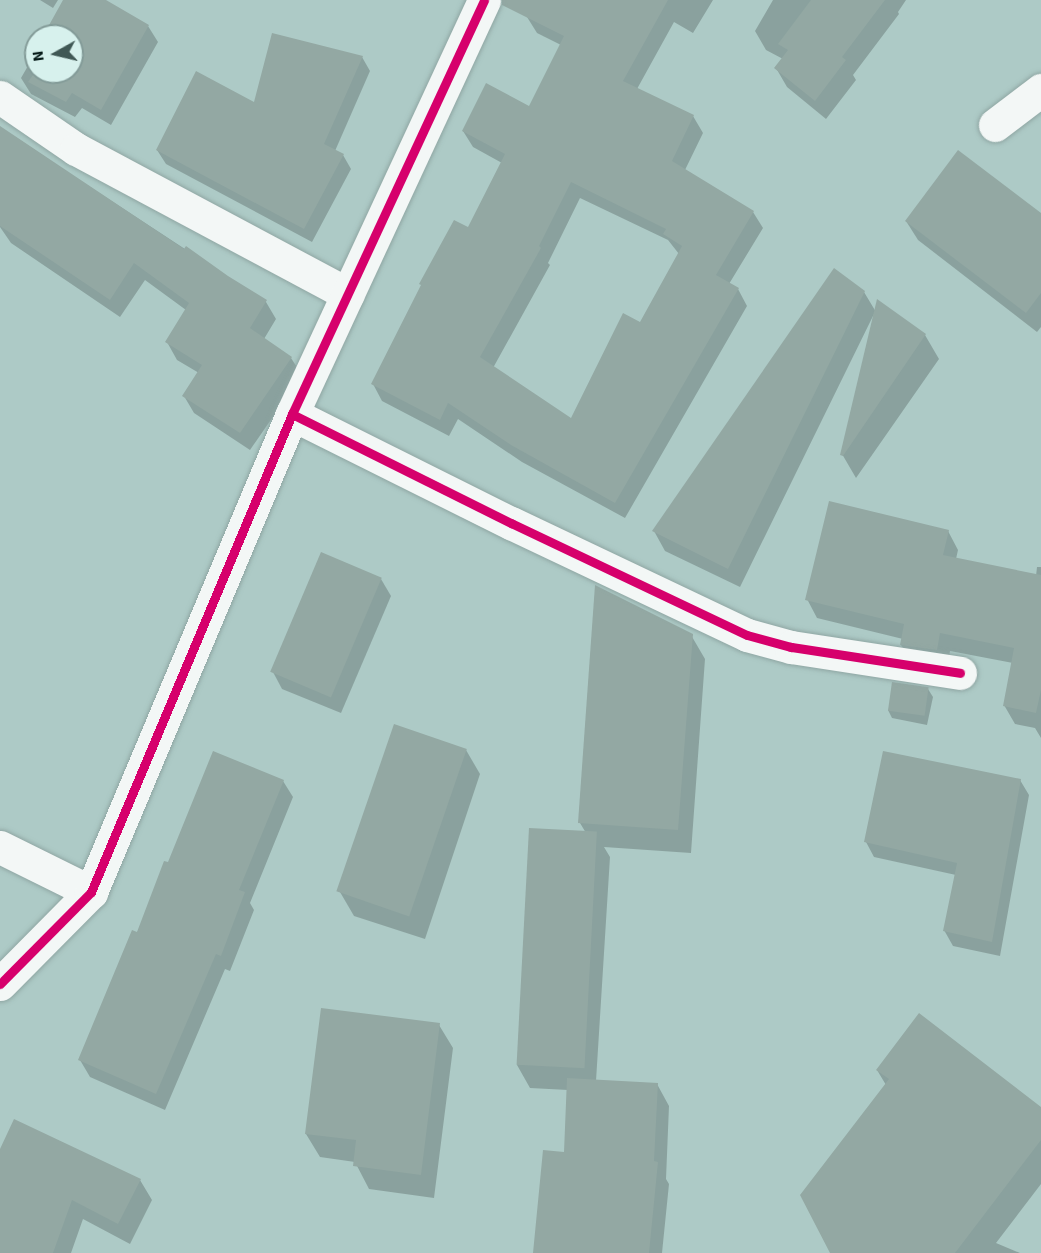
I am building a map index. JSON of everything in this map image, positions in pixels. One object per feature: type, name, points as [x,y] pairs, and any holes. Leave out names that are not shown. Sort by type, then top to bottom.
[{"type":"street","points":[[0,984],[91,892],[292,414],[484,0]]},
{"type":"street","points":[[995,126],[1041,90]]},
{"type":"street","points":[[0,97],[76,149],[348,294]]},
{"type":"street","points":[[292,414],[512,524],[747,635],[791,647],[960,673]]},
{"type":"street","points":[[0,847],[91,892]]},
{"type":"building","points":[[63,0],[106,0],[149,25],[101,110],[72,93],[66,102],[32,84],[84,84],[84,24],[50,24]]},
{"type":"building","points":[[502,0],[668,0],[623,81],[694,115],[672,161],[754,211],[716,275],[739,288],[615,503],[511,445],[448,403],[440,420],[371,384],[421,285],[419,284],[454,220],[468,227],[505,154],[462,131],[486,83],[529,106],[564,36],[502,5]],"holes":[[[571,182],[666,229],[663,234],[682,246],[640,322],[623,313],[571,418],[480,357],[541,248],[539,246]]]},
{"type":"building","points":[[811,0],[885,0],[842,57],[846,60],[815,101],[774,68],[788,50],[778,44]]},
{"type":"building","points":[[272,33],[363,56],[324,144],[344,154],[304,229],[156,150],[196,71],[254,102]]},
{"type":"building","points":[[0,126],[184,249],[186,246],[267,300],[250,328],[292,357],[240,433],[182,396],[202,365],[165,342],[189,303],[134,263],[110,300],[0,226]]},
{"type":"building","points":[[958,150],[1041,213],[1041,293],[1026,313],[905,221]]},
{"type":"building","points":[[834,268],[865,291],[728,569],[652,531]]},
{"type":"building","points":[[877,299],[926,334],[843,456],[840,455]]},
{"type":"building","points":[[829,501],[949,530],[943,555],[1041,575],[1041,690],[1036,713],[1003,706],[1014,648],[940,633],[937,650],[900,645],[904,624],[805,600]]},
{"type":"building","points":[[321,552],[382,578],[331,697],[270,672]]},
{"type":"building","points":[[595,585],[693,634],[678,830],[578,823]]},
{"type":"building","points":[[892,682],[929,687],[925,716],[888,711]]},
{"type":"building","points":[[394,724],[467,749],[409,916],[336,891]]},
{"type":"building","points":[[213,751],[284,780],[239,890],[245,892],[221,956],[216,954],[156,1094],[78,1060],[132,930],[137,932],[164,861],[168,862]]},
{"type":"building","points":[[883,751],[1021,779],[992,942],[943,931],[957,863],[864,842]]},
{"type":"building","points":[[529,828],[597,832],[585,1068],[517,1065]]},
{"type":"building","points":[[321,1008],[440,1023],[421,1175],[353,1166],[356,1140],[305,1134]]},
{"type":"building","points":[[919,1013],[1041,1107],[1041,1140],[955,1253],[830,1253],[800,1195],[889,1079],[876,1070]]},
{"type":"building","points":[[567,1078],[658,1083],[654,1161],[658,1162],[649,1253],[533,1253],[543,1150],[564,1152]]},
{"type":"building","points":[[14,1119],[141,1179],[118,1224],[72,1200],[53,1253],[0,1253],[0,1149]]},
{"type":"cycle path","points":[[0,984],[91,892],[292,414],[484,0]]},
{"type":"cycle path","points":[[292,414],[511,523],[747,635],[791,647],[960,673]]}]
